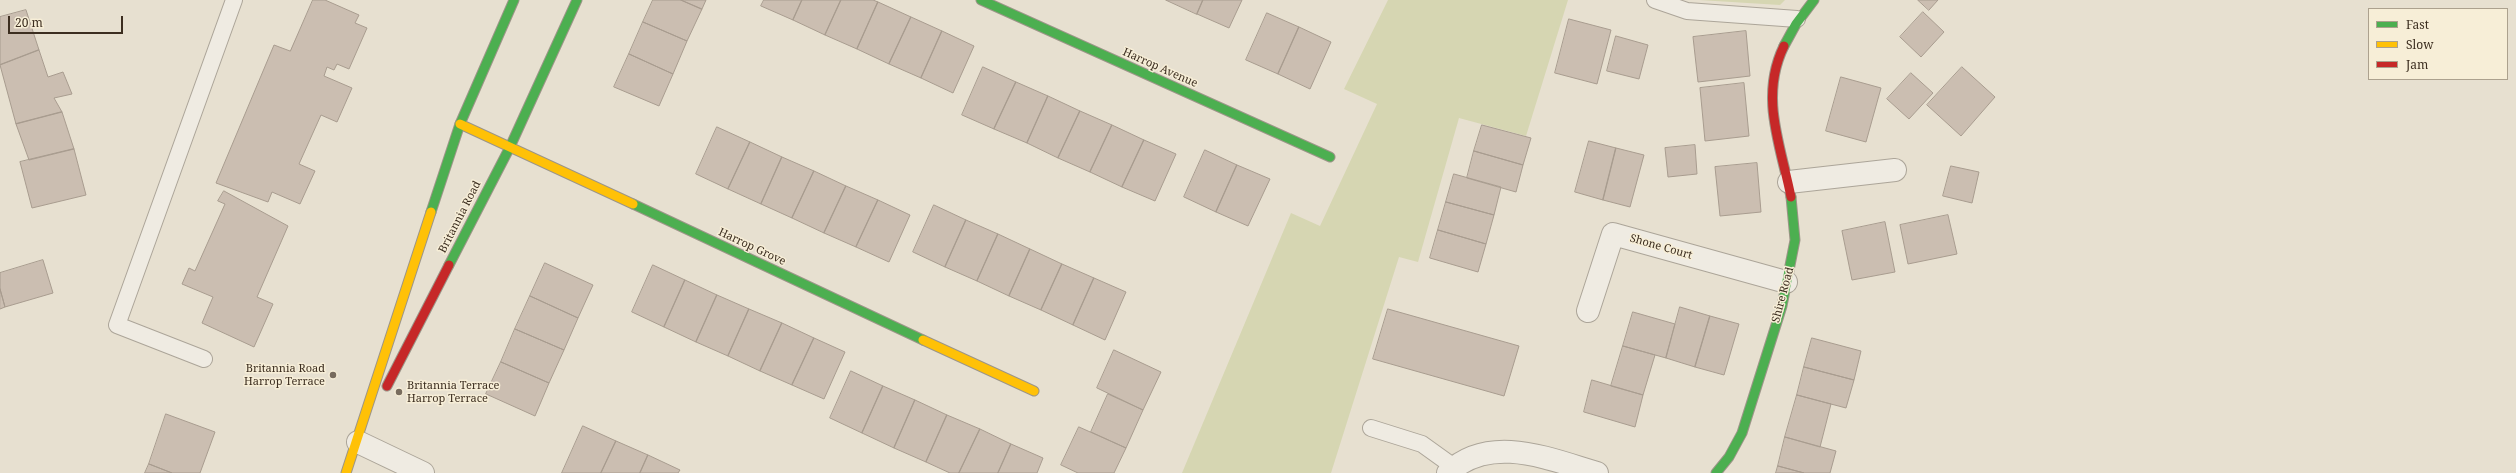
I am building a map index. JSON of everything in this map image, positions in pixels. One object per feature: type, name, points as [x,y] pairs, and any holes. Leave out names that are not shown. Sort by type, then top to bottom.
[{"type":"street","name":"Britannia Road","points":[[346,473],[358,442],[460,124],[514,0]]},
{"type":"street","name":"Britannia Road","points":[[358,442],[510,147],[577,0]]},
{"type":"street","name":"Harrop Avenue","points":[[981,0],[1330,157]]},
{"type":"street","name":"Shire Road","points":[[1720,472],[1736,446],[1750,404],[1792,261],[1795,223],[1789,182],[1772,109],[1774,74],[1784,40],[1797,19],[1814,0]]},
{"type":"street","name":"Harrop Grove","points":[[460,124],[1034,391]]},
{"type":"street","points":[[1789,182],[1895,170]]},
{"type":"street","name":"Shone Court","points":[[1588,311],[1613,234],[1786,282]]},
{"type":"street","points":[[358,442],[424,473]]},
{"type":"street","points":[[1451,470],[1478,456],[1503,450],[1528,453],[1597,473]]},
{"type":"lane","points":[[204,359],[117,325],[234,0]]},
{"type":"lane","points":[[1656,0],[1687,11],[1797,19]]},
{"type":"lane","points":[[1371,428],[1422,444],[1451,470]]},
{"type":"green space","points":[[1388,0],[1568,0],[1526,136],[1459,118],[1418,262],[1399,257],[1331,473],[1182,473],[1291,213],[1320,226],[1377,104],[1344,89]]},
{"type":"green space","points":[[1699,0],[1785,0],[1780,5]]},
{"type":"building","points":[[313,0],[325,0],[359,15],[355,23],[367,28],[349,69],[337,64],[334,70],[327,67],[324,76],[352,88],[337,122],[321,115],[299,164],[315,171],[300,204],[272,192],[268,202],[216,183],[274,45],[290,51]]},
{"type":"building","points":[[653,0],[681,0],[702,9],[687,41],[643,22]]},
{"type":"building","points":[[681,0],[706,0],[702,9]]},
{"type":"building","points":[[764,0],[802,0],[793,20],[761,6]]},
{"type":"building","points":[[802,0],[841,0],[825,35],[793,20]]},
{"type":"building","points":[[841,0],[873,0],[878,2],[857,49],[825,35]]},
{"type":"building","points":[[1166,0],[1203,0],[1197,14]]},
{"type":"building","points":[[1203,0],[1242,0],[1229,28],[1197,14]]},
{"type":"building","points":[[1918,0],[1938,0],[1929,10]]},
{"type":"building","points":[[878,2],[911,17],[889,64],[857,49]]},
{"type":"building","points":[[26,10],[39,50],[0,65],[0,17]]},
{"type":"building","points":[[1923,12],[1944,32],[1921,57],[1900,37]]},
{"type":"building","points":[[1267,13],[1299,27],[1278,74],[1246,60]]},
{"type":"building","points":[[911,17],[942,31],[921,78],[889,64]]},
{"type":"building","points":[[1569,19],[1611,30],[1597,84],[1555,73]]},
{"type":"building","points":[[643,22],[687,41],[673,74],[629,54]]},
{"type":"building","points":[[1299,27],[1331,42],[1310,89],[1278,74]]},
{"type":"building","points":[[942,31],[974,46],[953,93],[921,78]]},
{"type":"building","points":[[1746,31],[1750,76],[1698,82],[1693,37]]},
{"type":"building","points":[[1616,36],[1648,45],[1639,79],[1607,71]]},
{"type":"building","points":[[39,50],[48,77],[63,72],[72,94],[54,98],[62,112],[16,124],[0,65]]},
{"type":"building","points":[[629,54],[673,74],[659,106],[614,87]]},
{"type":"building","points":[[983,67],[1016,82],[994,129],[962,115]]},
{"type":"building","points":[[1962,67],[1995,97],[1961,136],[1927,105]]},
{"type":"building","points":[[1911,73],[1933,93],[1909,119],[1887,99]]},
{"type":"building","points":[[1841,77],[1881,88],[1866,142],[1826,131]]},
{"type":"building","points":[[1016,82],[1048,96],[1027,143],[994,129]]},
{"type":"building","points":[[1744,83],[1749,136],[1705,141],[1700,88]]},
{"type":"building","points":[[1048,96],[1080,111],[1058,158],[1027,143]]},
{"type":"building","points":[[1080,111],[1112,125],[1090,172],[1058,158]]},
{"type":"building","points":[[62,112],[74,149],[29,160],[16,124]]},
{"type":"building","points":[[1112,125],[1144,140],[1122,187],[1090,172]]},
{"type":"building","points":[[1482,125],[1531,138],[1523,165],[1474,151]]},
{"type":"building","points":[[717,127],[750,142],[728,189],[696,174]]},
{"type":"building","points":[[1144,140],[1176,154],[1155,201],[1122,187]]},
{"type":"building","points":[[1589,141],[1616,148],[1603,200],[1575,192]]},
{"type":"building","points":[[750,142],[782,157],[761,204],[728,189]]},
{"type":"building","points":[[1695,145],[1697,174],[1668,177],[1665,148]]},
{"type":"building","points":[[1616,148],[1644,155],[1630,207],[1603,200]]},
{"type":"building","points":[[74,149],[86,195],[32,208],[20,162]]},
{"type":"building","points":[[1205,150],[1237,165],[1216,212],[1184,197]]},
{"type":"building","points":[[1474,151],[1523,165],[1516,192],[1467,178]]},
{"type":"building","points":[[782,157],[814,171],[792,218],[761,204]]},
{"type":"building","points":[[1757,163],[1761,212],[1720,216],[1715,167]]},
{"type":"building","points":[[1237,165],[1270,179],[1248,226],[1216,212]]},
{"type":"building","points":[[1951,166],[1979,172],[1972,203],[1943,196]]},
{"type":"building","points":[[814,171],[846,186],[824,233],[792,218]]},
{"type":"building","points":[[1454,174],[1501,187],[1494,215],[1446,202]]},
{"type":"building","points":[[846,186],[878,200],[856,247],[824,233]]},
{"type":"building","points":[[224,191],[288,226],[257,297],[273,304],[254,347],[202,323],[213,297],[182,284],[189,268],[195,271],[225,204],[218,201]]},
{"type":"building","points":[[878,200],[910,215],[889,262],[856,247]]},
{"type":"building","points":[[1446,202],[1494,215],[1486,244],[1438,230]]},
{"type":"building","points":[[934,205],[966,220],[945,267],[913,252]]},
{"type":"building","points":[[1948,215],[1957,254],[1908,264],[1900,225]]},
{"type":"building","points":[[966,220],[998,234],[977,281],[945,267]]},
{"type":"building","points":[[1885,222],[1895,272],[1852,280],[1842,231]]},
{"type":"building","points":[[1438,230],[1486,244],[1478,272],[1430,258]]},
{"type":"building","points":[[998,234],[1030,249],[1009,296],[977,281]]},
{"type":"building","points":[[1030,249],[1062,264],[1041,310],[1009,296]]},
{"type":"building","points":[[43,260],[53,293],[5,307],[0,289],[0,273]]},
{"type":"building","points":[[545,263],[593,285],[578,318],[530,296]]},
{"type":"building","points":[[1062,264],[1094,278],[1073,325],[1041,310]]},
{"type":"building","points":[[653,265],[685,280],[664,327],[632,312]]},
{"type":"building","points":[[1094,278],[1126,292],[1105,340],[1073,325]]},
{"type":"building","points":[[685,280],[717,295],[696,342],[664,327]]},
{"type":"building","points":[[0,289],[5,307],[0,309]]},
{"type":"building","points":[[717,295],[749,309],[728,356],[696,342]]},
{"type":"building","points":[[530,296],[578,318],[564,350],[515,329]]},
{"type":"building","points":[[1680,307],[1710,316],[1695,367],[1666,358]]},
{"type":"building","points":[[749,309],[782,323],[760,371],[728,356]]},
{"type":"building","points":[[1388,309],[1519,346],[1504,396],[1373,359]]},
{"type":"building","points":[[1633,312],[1675,324],[1666,358],[1623,346]]},
{"type":"building","points":[[1710,316],[1739,324],[1724,375],[1695,367]]},
{"type":"building","points":[[782,323],[814,338],[792,385],[760,371]]},
{"type":"building","points":[[515,329],[564,350],[549,383],[501,362]]},
{"type":"building","points":[[814,338],[845,352],[824,399],[792,385]]},
{"type":"building","points":[[1812,338],[1861,351],[1854,380],[1804,367]]},
{"type":"building","points":[[1623,346],[1655,355],[1643,395],[1611,386]]},
{"type":"building","points":[[1114,350],[1161,372],[1143,410],[1097,388]]},
{"type":"building","points":[[501,362],[549,383],[535,416],[486,394]]},
{"type":"building","points":[[1804,367],[1854,380],[1846,408],[1797,395]]},
{"type":"building","points":[[851,371],[883,386],[862,433],[830,418]]},
{"type":"building","points":[[1592,380],[1643,395],[1635,427],[1584,412]]},
{"type":"building","points":[[883,386],[915,400],[894,448],[862,433]]},
{"type":"building","points":[[1108,394],[1143,410],[1126,448],[1091,432]]},
{"type":"building","points":[[1797,395],[1831,404],[1820,447],[1785,437]]},
{"type":"building","points":[[915,400],[947,415],[926,462],[894,448]]},
{"type":"building","points":[[166,414],[215,432],[200,473],[172,473],[149,464]]},
{"type":"building","points":[[947,415],[980,429],[959,473],[950,473],[926,462]]},
{"type":"building","points":[[583,426],[616,441],[601,473],[562,473]]},
{"type":"building","points":[[1079,427],[1126,448],[1114,473],[1078,473],[1061,465]]},
{"type":"building","points":[[980,429],[1011,444],[998,473],[959,473]]},
{"type":"building","points":[[1785,437],[1836,451],[1830,473],[1804,473],[1778,466]]},
{"type":"building","points":[[616,441],[648,455],[640,473],[601,473]]},
{"type":"building","points":[[1011,444],[1043,458],[1037,473],[998,473]]},
{"type":"building","points":[[648,455],[680,470],[678,473],[640,473]]},
{"type":"building","points":[[149,464],[172,473],[145,473]]},
{"type":"building","points":[[1778,466],[1804,473],[1776,473]]},
{"type":"traffic: fast","points":[[431,212],[460,124],[514,0]]},
{"type":"traffic: fast","points":[[449,265],[510,147],[577,0]]},
{"type":"traffic: fast","points":[[981,0],[1330,157]]},
{"type":"traffic: fast","points":[[1784,46],[1796,24],[1814,0]]},
{"type":"traffic: fast","points":[[1716,473],[1729,457],[1742,433],[1782,306],[1795,240],[1791,197]]},
{"type":"traffic: fast","points":[[633,204],[923,340]]},
{"type":"traffic: slow","points":[[460,124],[633,204]]},
{"type":"traffic: slow","points":[[346,473],[431,212]]},
{"type":"traffic: slow","points":[[923,340],[1034,391]]},
{"type":"traffic: jam","points":[[1784,46],[1777,65],[1773,84],[1773,103],[1774,122],[1791,197]]},
{"type":"traffic: jam","points":[[387,386],[449,265]]},
{"type":"place","name":"Britannia Road Harrop Terrace","points":[[333,375]]},
{"type":"place","name":"Britannia Terrace Harrop Terrace","points":[[399,392]]}]
